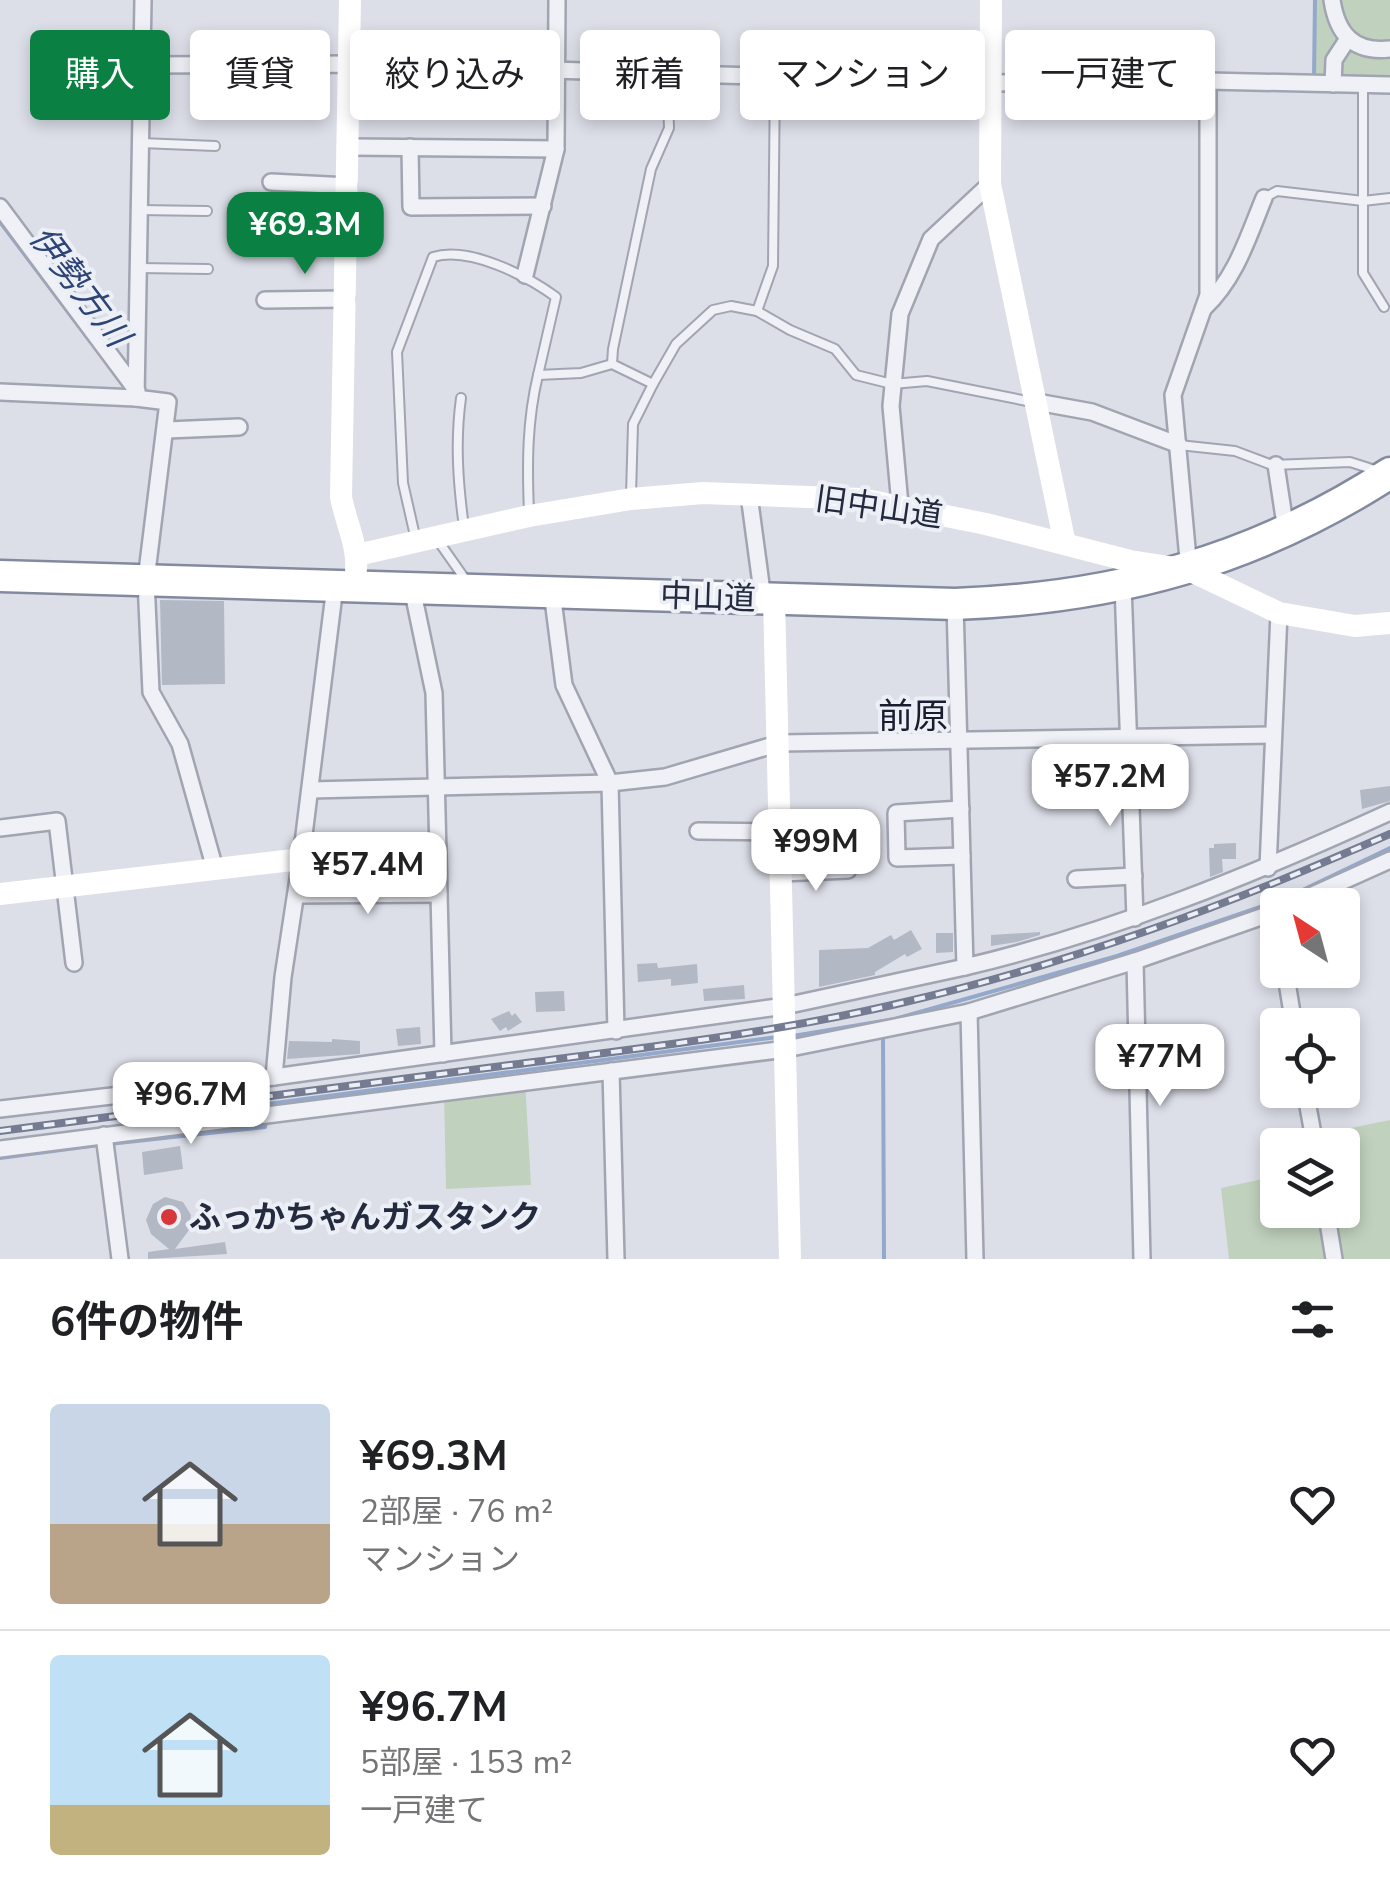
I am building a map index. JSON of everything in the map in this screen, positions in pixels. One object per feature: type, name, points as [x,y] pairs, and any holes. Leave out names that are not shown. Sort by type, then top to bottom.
[{"type":"highway","name":"中山道","points":[[0,576],[955,604],[1052,598],[1188,570],[1286,531],[1389,474]]},
{"type":"street","points":[[143,0],[143,30]]},
{"type":"street","points":[[350,0],[350,30]]},
{"type":"street","points":[[557,0],[557,30]]},
{"type":"street","points":[[991,0],[990,184],[1065,544]]},
{"type":"street","points":[[1332,0],[1336,24],[1347,40],[1366,49],[1390,49]]},
{"type":"street","points":[[1332,84],[1334,60],[1347,40]]},
{"type":"street","points":[[170,66],[350,64],[341,497],[358,555],[345,587],[310,790],[283,977],[274,1077]]},
{"type":"street","points":[[1215,81],[1390,84]]},
{"type":"street","points":[[985,82],[1005,82]]},
{"type":"street","points":[[136,394],[141,120]]},
{"type":"street","points":[[525,274],[556,149],[556,120]]},
{"type":"street","points":[[1188,570],[1173,395],[1208,295],[1208,120]]},
{"type":"street","points":[[348,147],[556,149]]},
{"type":"street","points":[[410,147],[411,207],[543,206]]},
{"type":"street","points":[[271,182],[348,186]]},
{"type":"street","points":[[900,505],[892,384],[900,314],[931,239],[990,184]]},
{"type":"street","points":[[1204,308],[1222,291],[1235,268],[1264,198]]},
{"type":"street","points":[[0,207],[136,394]]},
{"type":"street","points":[[272,228],[347,228]]},
{"type":"street","points":[[265,300],[346,299]]},
{"type":"street","points":[[0,392],[136,394],[168,402],[146,580],[151,692],[180,744],[215,869]]},
{"type":"street","points":[[1036,402],[1092,412],[1179,445]]},
{"type":"street","points":[[167,430],[239,427]]},
{"type":"street","points":[[1276,465],[1286,531]]},
{"type":"street","name":"旧中山道","points":[[358,555],[529,516],[631,499],[702,493],[861,499],[1130,561],[1188,570],[1279,613],[1355,626],[1390,623]]},
{"type":"street","points":[[749,494],[768,599],[780,742],[790,1259]]},
{"type":"street","points":[[1123,585],[1135,918]]},
{"type":"street","points":[[412,588],[434,693],[443,1054]]},
{"type":"street","points":[[552,592],[564,685],[610,783],[616,1031]]},
{"type":"street","points":[[955,604],[965,967]]},
{"type":"street","points":[[1268,868],[1279,613]]},
{"type":"street","points":[[310,790],[610,783],[665,776],[780,742],[1272,735]]},
{"type":"street","points":[[961,809],[896,813],[898,858],[962,856]]},
{"type":"street","points":[[0,1110],[274,1077],[785,1006],[1048,947],[1268,868],[1390,812]]},
{"type":"street","points":[[0,828],[57,822],[74,963]]},
{"type":"street","points":[[698,831],[781,832]]},
{"type":"street","points":[[0,894],[301,859]]},
{"type":"street","points":[[1333,888],[1390,860]]},
{"type":"street","points":[[782,874],[848,870]]},
{"type":"street","points":[[1076,879],[1134,876]]},
{"type":"street","points":[[296,895],[439,894]]},
{"type":"street","points":[[0,1149],[786,1049],[969,1012],[1260,920]]},
{"type":"street","points":[[1135,961],[1142,1259]]},
{"type":"street","points":[[969,1012],[975,1259]]},
{"type":"street","points":[[611,1070],[616,1259]]},
{"type":"street","points":[[104,1135],[120,1259]]},
{"type":"street","points":[[1329,1228],[1334,1259]]},
{"type":"lane","points":[[1363,84],[1363,273],[1384,308]]},
{"type":"lane","points":[[612,364],[651,169],[668,120]]},
{"type":"lane","points":[[756,311],[774,266],[775,120]]},
{"type":"lane","points":[[140,144],[215,146]]},
{"type":"lane","points":[[1264,198],[1277,191],[1363,201],[1390,198]]},
{"type":"lane","points":[[140,210],[207,211]]},
{"type":"lane","points":[[472,590],[426,540],[403,484],[397,352],[433,257],[446,253],[525,274],[556,297],[530,408],[526,456],[529,516]]},
{"type":"lane","points":[[138,268],[208,269]]},
{"type":"lane","points":[[631,499],[633,424],[676,344],[713,310],[731,306],[756,311],[834,349],[856,375],[892,384],[927,381],[1036,402]]},
{"type":"lane","points":[[538,375],[581,373],[612,364],[654,384]]},
{"type":"lane","points":[[462,398],[457,428],[464,532]]},
{"type":"lane","points":[[1179,445],[1235,450],[1276,465],[1350,462],[1389,474]]},
{"type":"green space","points":[[1315,0],[1390,0],[1390,85],[1314,83]]},
{"type":"green space","points":[[525,1081],[531,1185],[446,1189],[444,1092]]},
{"type":"green space","points":[[1390,1120],[1390,1259],[1340,1259],[1333,1228],[1360,1228],[1360,1128],[1351,1128]]},
{"type":"green space","points":[[1260,1180],[1260,1228],[1321,1228],[1326,1259],[1229,1259],[1221,1188]]},
{"type":"building","points":[[160,600],[224,601],[225,684],[162,685]]},
{"type":"building","points":[[1390,786],[1390,801],[1362,809],[1360,790]]},
{"type":"building","points":[[1236,843],[1236,859],[1222,859],[1223,872],[1210,877],[1209,848],[1214,848],[1214,844]]},
{"type":"building","points":[[911,930],[922,949],[907,957],[905,954],[875,975],[819,987],[819,950],[868,948],[891,935],[894,940]]},
{"type":"building","points":[[1040,932],[1017,942],[991,946],[991,935]]},
{"type":"building","points":[[936,933],[953,933],[953,952],[936,953]]},
{"type":"building","points":[[657,963],[658,968],[697,964],[698,983],[671,986],[671,979],[638,982],[637,964]]},
{"type":"building","points":[[744,985],[745,999],[704,1001],[703,989]]},
{"type":"building","points":[[564,991],[565,1011],[536,1012],[535,992]]},
{"type":"building","points":[[509,1011],[522,1022],[508,1031],[506,1027],[500,1031],[491,1019]]},
{"type":"building","points":[[420,1027],[421,1044],[398,1046],[396,1029]]},
{"type":"building","points":[[289,1041],[360,1041],[360,1054],[287,1059]]},
{"type":"building","points":[[180,1146],[183,1169],[144,1175],[142,1152]]},
{"type":"building","points":[[165,1197],[183,1202],[191,1215],[189,1230],[175,1249],[225,1242],[227,1254],[148,1259],[148,1252],[169,1249],[151,1234],[146,1220],[153,1204]]},
{"type":"waterway","points":[[1314,78],[1315,0]]},
{"type":"waterway","name":"伊勢方川","points":[[0,222],[90,341]]},
{"type":"waterway","points":[[793,1036],[895,1019],[1117,956],[1286,898],[1390,848]]},
{"type":"waterway","points":[[883,1036],[884,1259]]},
{"type":"waterway","points":[[266,1109],[267,1104],[778,1037]]},
{"type":"waterway","points":[[109,1144],[265,1127],[266,1118]]},
{"type":"waterway","points":[[0,1158],[99,1145]]},
{"type":"railway","points":[[0,1131],[659,1046],[856,1013],[1091,950],[1272,884],[1390,834]]},
{"type":"place","name":"ふっかちゃんガスタンク","points":[[169,1217]]},
{"type":"district","name":"前原","points":[[913,716]]}]
